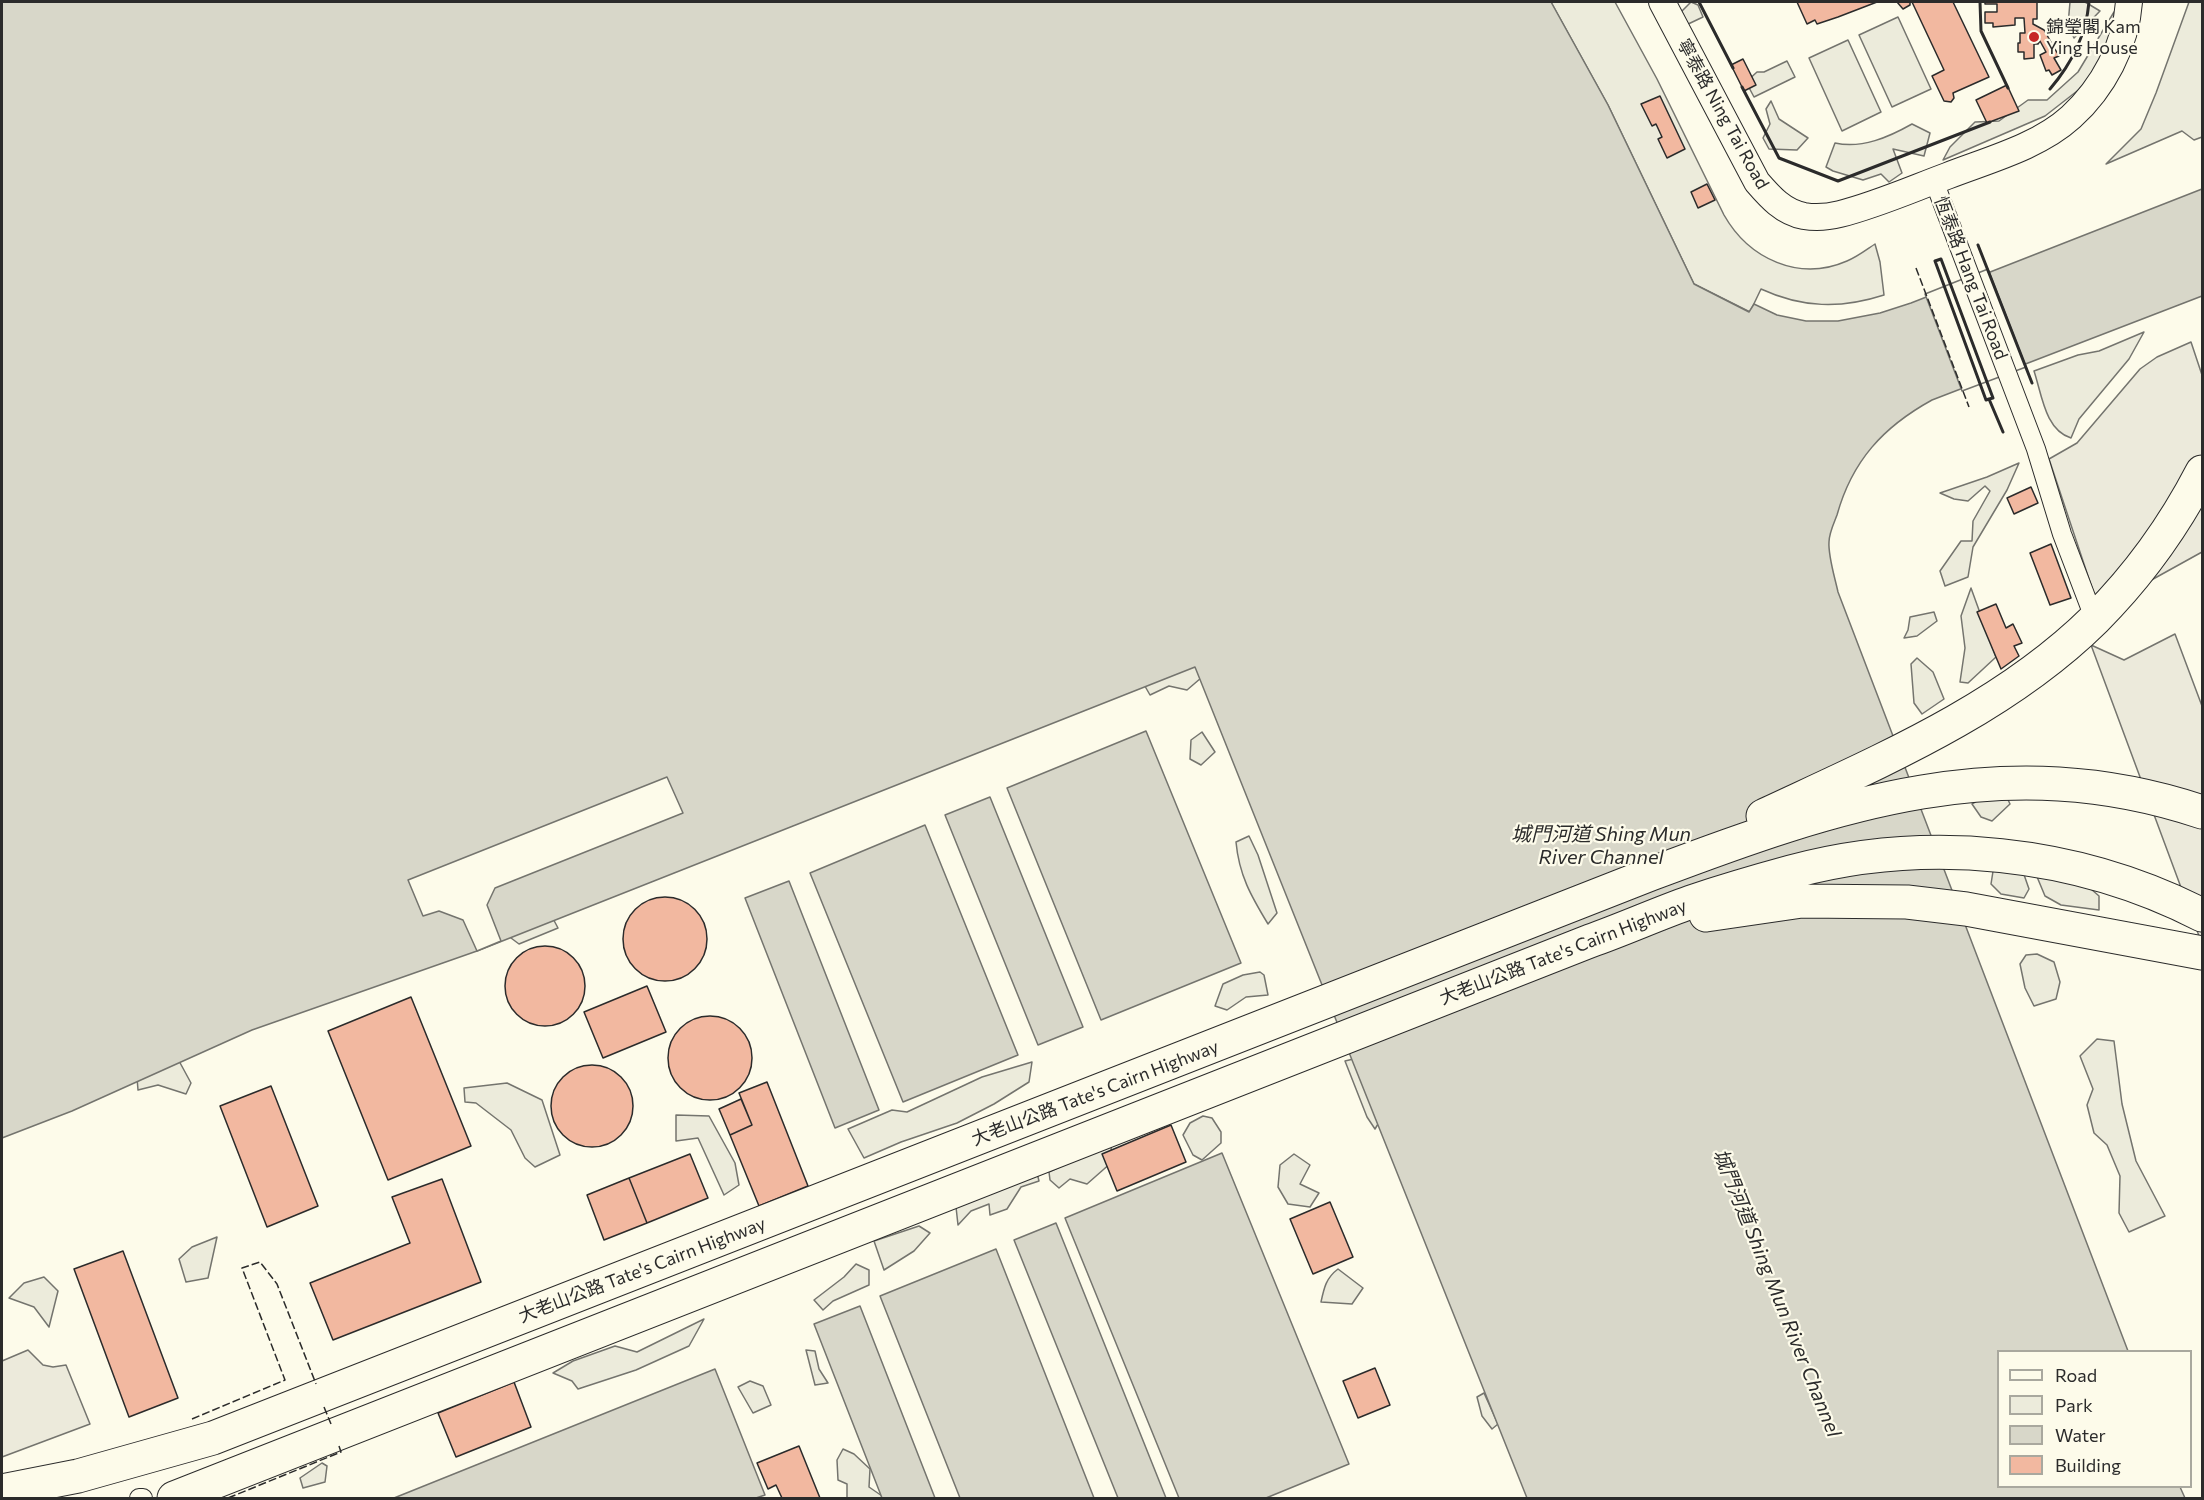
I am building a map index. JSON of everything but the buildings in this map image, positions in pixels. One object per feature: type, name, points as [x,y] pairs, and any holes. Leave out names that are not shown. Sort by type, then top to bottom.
[{"type":"highway","points":[[1668,867],[1763,816],[1939,730],[2024,678],[2078,635],[2124,588],[2167,532],[2202,472]]},
{"type":"highway","name":"大老山公路 Tate's Cairn Highway","points":[[2,1491],[78,1476],[213,1438],[378,1371],[722,1240],[1668,867],[1850,807],[1959,786],[2020,782],[2083,786],[2150,797],[2202,812]]},
{"type":"highway","name":"大老山公路 Tate's Cairn Highway","points":[[150,1498],[1691,902],[1793,871],[1903,854],[1940,853],[2016,857],[2078,868],[2150,891],[2202,915]]},
{"type":"highway","points":[[1642,922],[1802,901],[1907,902],[1978,911],[2202,953]]},
{"type":"street","name":"寧泰路 Ning Tai Road","points":[[1662,2],[1757,182],[1770,198],[1785,209],[1802,216],[1820,218],[1839,215],[1934,181]]},
{"type":"street","name":"恆泰路 Hang Tai Road","points":[[2091,610],[2062,534],[2036,449],[1934,181],[2020,148],[2048,134],[2070,118],[2100,85],[2112,62],[2123,34],[2129,2]]},
{"type":"green space","points":[[1551,2],[1615,2],[1657,79],[1724,215],[1747,244],[1777,262],[1811,269],[1829,267],[1847,261],[1875,244],[1884,295],[1852,303],[1822,304],[1791,300],[1761,289],[1750,312],[1694,284],[1608,105]]},
{"type":"green space","points":[[1691,2],[1698,5],[1703,17],[1684,26],[1677,16]]},
{"type":"green space","points":[[2070,2],[2085,2],[2100,11],[2074,38],[2068,25]]},
{"type":"green space","points":[[2189,2],[2202,2],[2202,137],[2194,140],[2182,131],[2106,164],[2141,129]]},
{"type":"green space","points":[[2114,12],[2117,32],[2090,81],[2045,116],[1943,160],[1950,147],[1975,122],[1999,121],[2028,100],[2047,100],[2078,72]]},
{"type":"green space","points":[[1898,17],[1931,89],[1892,107],[1859,35]]},
{"type":"green space","points":[[1848,40],[1881,112],[1842,131],[1809,58]]},
{"type":"green space","points":[[1787,61],[1795,77],[1754,97],[1746,82],[1757,72],[1764,72]]},
{"type":"green space","points":[[1771,101],[1779,119],[1808,138],[1797,150],[1769,149],[1763,138],[1770,124],[1766,109]]},
{"type":"green space","points":[[1912,124],[1930,133],[1924,156],[1893,149],[1902,173],[1889,182],[1881,174],[1863,180],[1826,167],[1835,143],[1855,144],[1875,141]]},
{"type":"green space","points":[[2144,332],[2129,359],[2079,419],[2071,438],[2055,428],[2046,410],[2034,371],[2078,355],[2099,351]]},
{"type":"green space","points":[[2019,463],[2007,490],[1973,547],[1968,577],[1945,586],[1940,571],[1961,541],[1972,541],[1973,521],[1990,491],[1985,486],[1968,501],[1954,499],[1940,493]]},
{"type":"green space","points":[[1971,588],[1996,657],[1968,683],[1960,682],[1965,648],[1961,616]]},
{"type":"green space","points":[[1934,612],[1937,621],[1917,636],[1904,638],[1910,617]]},
{"type":"green space","points":[[1206,655],[1201,678],[1187,690],[1169,686],[1150,695],[1142,681]]},
{"type":"green space","points":[[1917,658],[1933,672],[1944,699],[1922,714],[1914,703],[1911,664]]},
{"type":"green space","points":[[1202,732],[1215,752],[1201,765],[1190,759],[1191,740]]},
{"type":"green space","points":[[2005,793],[2010,804],[1992,821],[1981,817],[1972,804],[1986,795]]},
{"type":"green space","points":[[1249,836],[1258,855],[1277,913],[1268,924],[1251,894],[1240,865],[1236,842]]},
{"type":"green space","points":[[1994,865],[2021,866],[2029,889],[2024,898],[2001,894],[1991,884]]},
{"type":"green space","points":[[2035,872],[2083,882],[2099,896],[2099,910],[2061,905],[2045,896]]},
{"type":"green space","points":[[550,913],[558,928],[519,944],[499,929]]},
{"type":"green space","points":[[2037,954],[2054,962],[2060,982],[2056,999],[2034,1006],[2025,988],[2020,964],[2026,955]]},
{"type":"green space","points":[[1260,972],[1264,975],[1268,995],[1246,997],[1227,1010],[1215,1006],[1223,984],[1243,975]]},
{"type":"green space","points":[[2097,1039],[2114,1041],[2122,1104],[2136,1161],[2165,1216],[2129,1232],[2119,1213],[2120,1176],[2107,1145],[2094,1133],[2087,1105],[2093,1089],[2080,1056]]},
{"type":"green space","points":[[172,1048],[191,1083],[186,1094],[158,1085],[138,1090],[136,1065]]},
{"type":"green space","points":[[1366,1056],[1378,1124],[1375,1129],[1367,1117],[1345,1061]]},
{"type":"green space","points":[[1032,1062],[1029,1082],[994,1104],[957,1123],[901,1142],[864,1158],[848,1129],[892,1110],[907,1112],[982,1077]]},
{"type":"green space","points":[[507,1083],[542,1100],[560,1155],[535,1167],[525,1158],[511,1130],[476,1103],[465,1102],[464,1088]]},
{"type":"green space","points":[[676,1115],[709,1116],[735,1163],[739,1185],[724,1195],[698,1138],[676,1141]]},
{"type":"green space","points":[[1203,1116],[1212,1118],[1221,1132],[1221,1143],[1202,1160],[1193,1155],[1183,1135],[1190,1123]]},
{"type":"green space","points":[[1106,1145],[1111,1146],[1112,1162],[1087,1184],[1070,1179],[1059,1188],[1050,1180],[1049,1172]]},
{"type":"green space","points":[[1294,1154],[1310,1165],[1300,1184],[1319,1193],[1310,1207],[1288,1204],[1278,1187],[1280,1165]]},
{"type":"green space","points":[[1037,1173],[1039,1181],[1021,1187],[1007,1209],[990,1215],[989,1204],[971,1211],[958,1225],[956,1207]]},
{"type":"green space","points":[[919,1226],[930,1233],[914,1251],[884,1270],[874,1241]]},
{"type":"green space","points":[[217,1237],[208,1278],[186,1282],[179,1259],[192,1247]]},
{"type":"green space","points":[[856,1264],[869,1270],[869,1285],[833,1301],[823,1310],[814,1300],[844,1277]]},
{"type":"green space","points":[[1338,1269],[1363,1288],[1352,1304],[1321,1302],[1328,1280]]},
{"type":"green space","points":[[44,1277],[58,1291],[49,1327],[34,1307],[9,1298],[24,1283]]},
{"type":"green space","points":[[704,1319],[689,1346],[636,1370],[578,1389],[572,1381],[553,1373],[573,1361],[615,1346],[637,1352]]},
{"type":"green space","points":[[806,1350],[815,1351],[819,1369],[828,1383],[815,1385]]},
{"type":"green space","points":[[750,1381],[763,1386],[771,1405],[753,1413],[738,1387]]},
{"type":"green space","points":[[1484,1393],[1498,1424],[1492,1429],[1482,1416],[1477,1397]]},
{"type":"green space","points":[[843,1449],[854,1454],[870,1469],[869,1487],[885,1498],[847,1498],[847,1484],[838,1480],[837,1460]]},
{"type":"green space","points":[[322,1463],[327,1466],[325,1482],[303,1488],[300,1478]]},
{"type":"shaded area","points":[[2191,342],[2202,375],[2202,552],[2099,609],[2049,459],[2077,443],[2140,369],[2157,357]]},
{"type":"shaded area","points":[[2175,634],[2202,706],[2202,944],[2091,645],[2124,660]]},
{"type":"shaded area","points":[[28,1350],[43,1365],[53,1367],[66,1365],[90,1424],[2,1457],[2,1361]]},
{"type":"water","name":"城門河道 Shing Mun River Channel","points":[[2,2],[1551,2],[1608,105],[1694,284],[1749,312],[1754,304],[1777,315],[1806,321],[1838,321],[1880,313],[1911,303],[2202,189],[2202,296],[1932,400],[1914,410],[1884,434],[1861,462],[1843,496],[1829,542],[1838,592],[2128,1350],[1997,1350],[1997,1488],[2180,1488],[2185,1498],[1527,1498],[1195,667],[477,951],[252,1030],[72,1111],[2,1138]]},
{"type":"water","points":[[1146,731],[1241,963],[1101,1020],[1007,788]]},
{"type":"water","points":[[990,797],[1083,1027],[1038,1045],[945,815]]},
{"type":"water","points":[[925,825],[1018,1055],[903,1102],[810,873]]},
{"type":"water","points":[[789,881],[879,1110],[835,1128],[745,898]]},
{"type":"water","points":[[1222,1153],[1349,1464],[1266,1498],[1179,1498],[1065,1218]]},
{"type":"water","points":[[1056,1223],[1166,1498],[1118,1498],[1014,1240]]},
{"type":"water","points":[[996,1249],[1094,1498],[960,1498],[880,1296]]},
{"type":"water","points":[[860,1306],[935,1498],[882,1498],[814,1324]]},
{"type":"water","points":[[715,1369],[765,1495],[756,1498],[394,1498]]},
{"type":"pier","points":[[1988,269],[2026,367],[1962,391],[1925,294]]},
{"type":"pier","points":[[667,777],[683,813],[495,888],[487,905],[501,941],[477,951],[463,920],[439,911],[423,916],[408,880]]},
{"type":"fence","points":[[1916,268],[1969,407]]},
{"type":"fence","points":[[192,1419],[285,1380],[242,1268],[260,1262],[277,1284],[316,1384]]},
{"type":"fence","points":[[324,1407],[331,1424]]},
{"type":"fence","points":[[228,1498],[341,1452],[339,1446]]},
{"type":"wall","points":[[1699,2],[1733,68]]},
{"type":"wall","points":[[1980,2],[1981,31],[2008,88]]},
{"type":"wall","points":[[2050,89],[2077,48],[2085,26],[2089,2]]},
{"type":"wall","points":[[1742,87],[1779,158],[1838,181],[1990,122]]},
{"type":"wall","points":[[1978,245],[2032,383]]},
{"type":"wall","points":[[1989,399],[1993,398],[1941,259],[1935,261],[1986,400],[1989,399],[2003,432]]},
{"type":"place","name":"錦瑩閣 Kam Ying House","points":[[2034,37]]}]
